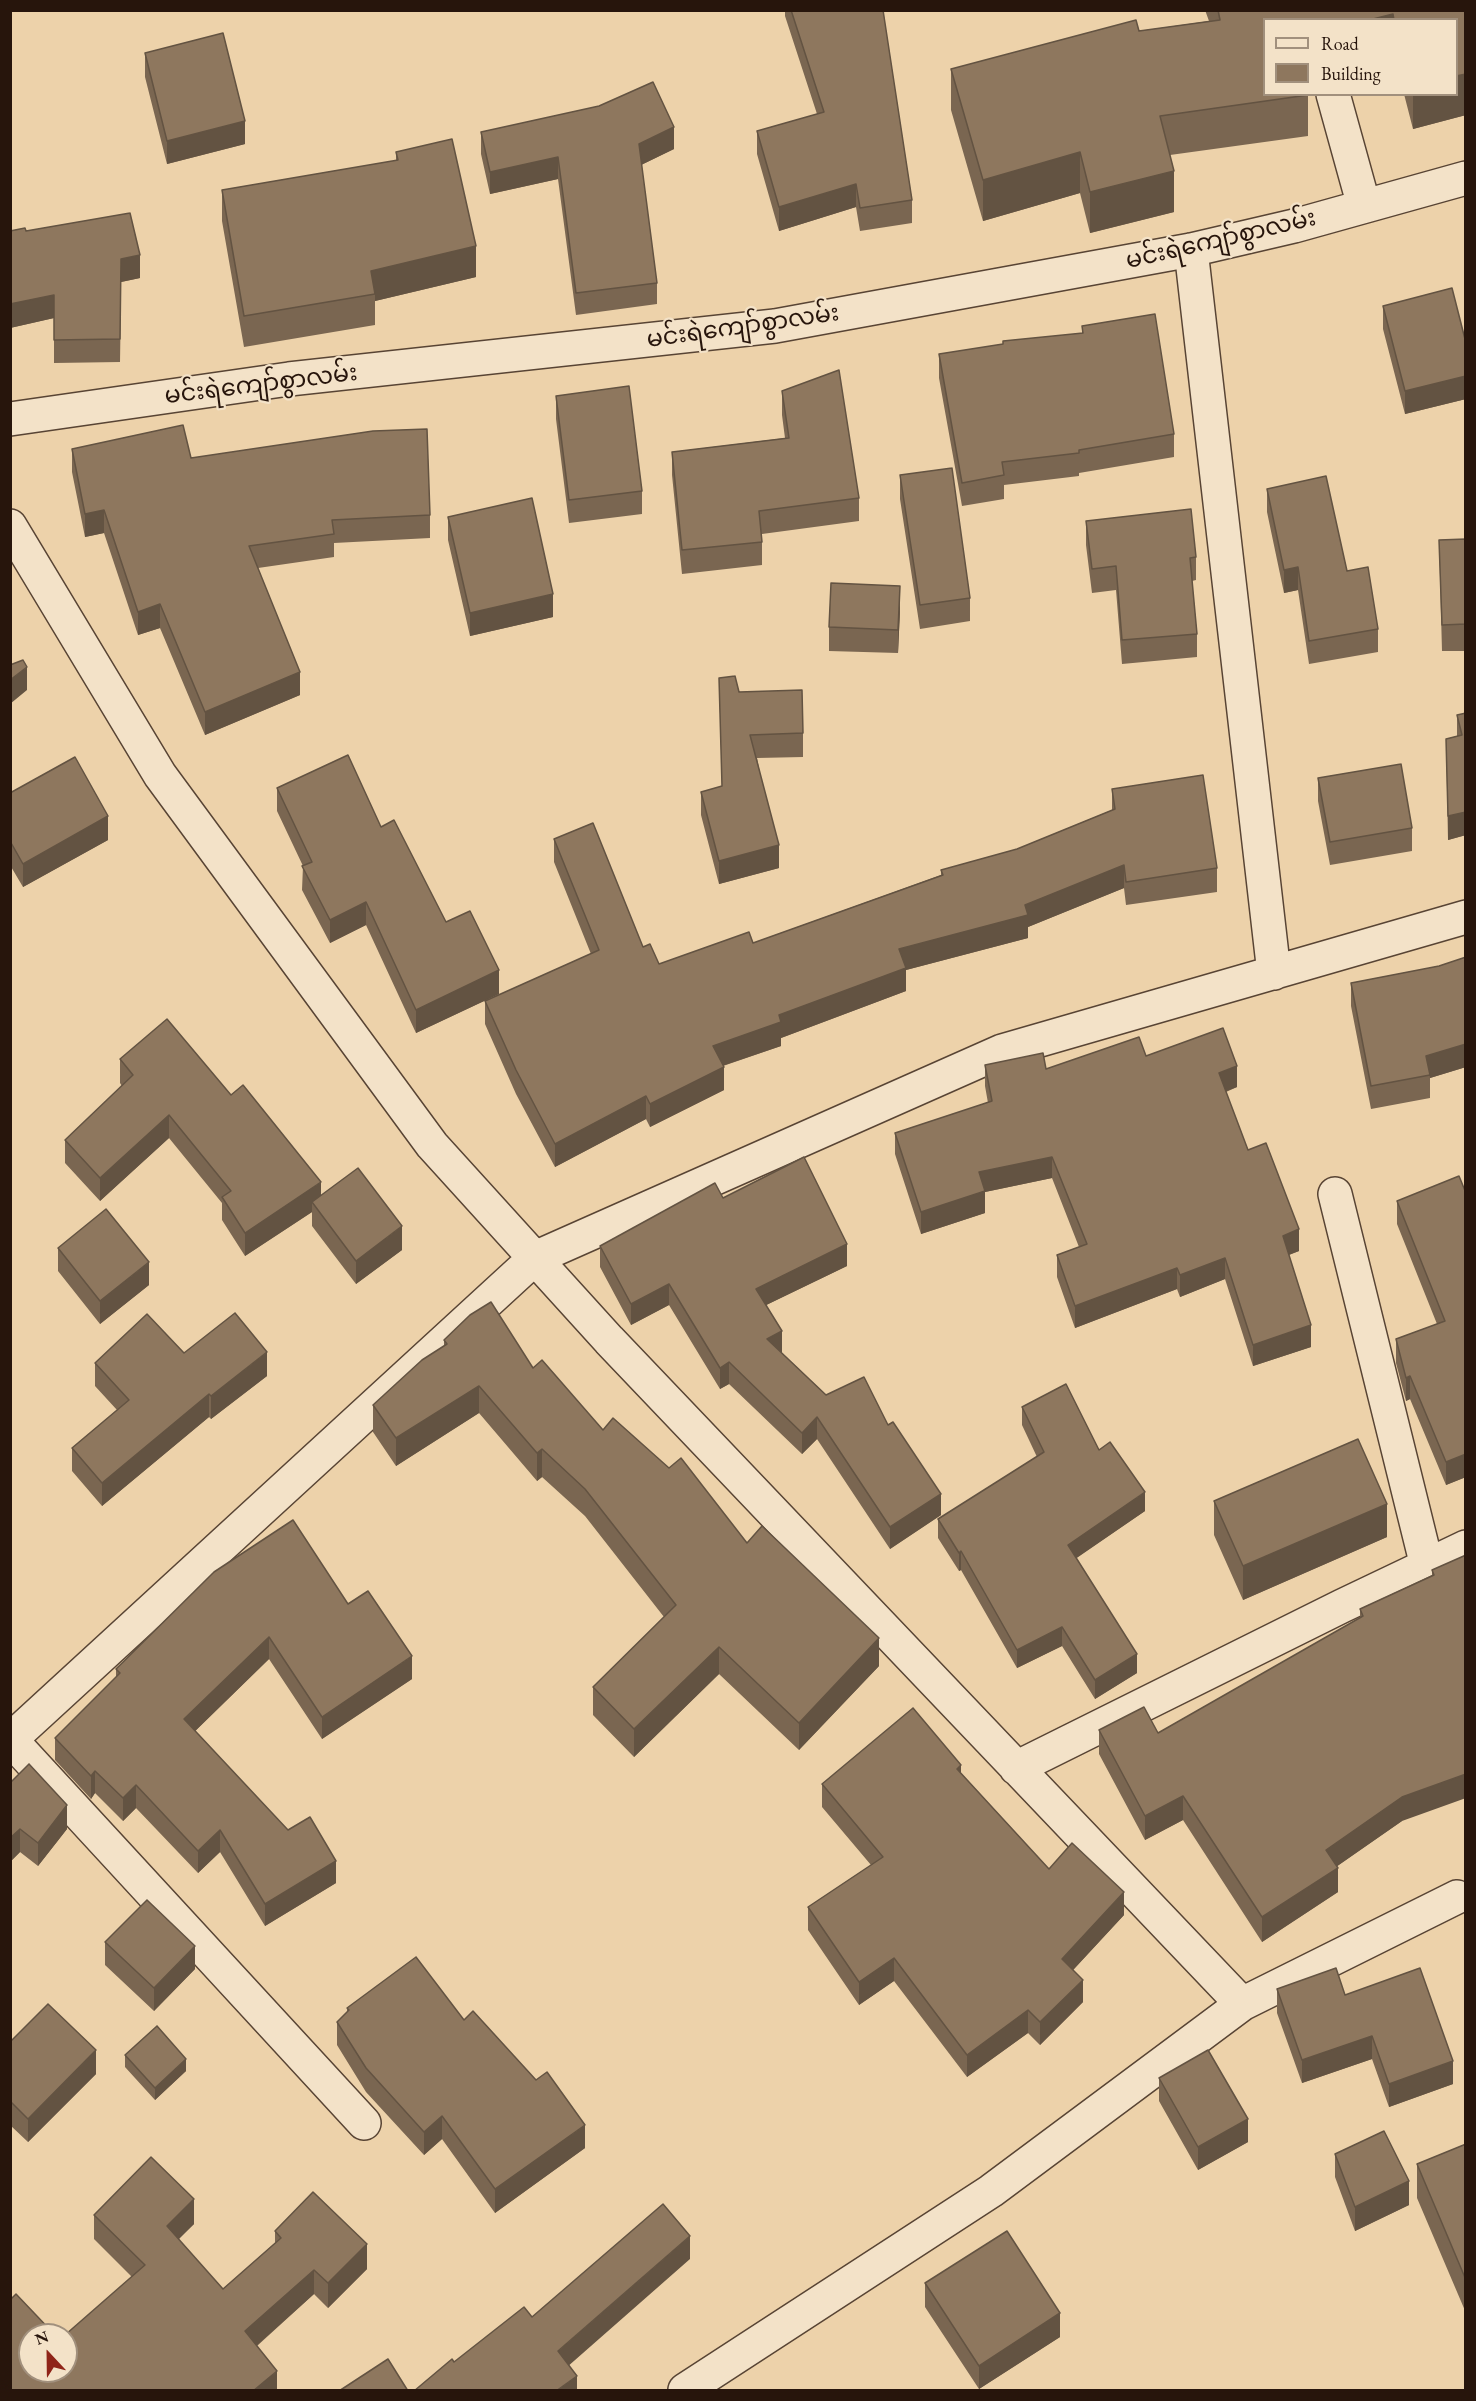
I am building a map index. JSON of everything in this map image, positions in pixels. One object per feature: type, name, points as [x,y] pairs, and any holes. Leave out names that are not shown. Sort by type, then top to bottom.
[{"type":"street","points":[[1334,96],[1364,206]]},
{"type":"street","name":"မင်းရဲကျော်စွာလမ်း","points":[[10,419],[289,380],[776,326],[1191,250],[1466,178]]},
{"type":"street","points":[[1191,250],[1274,973]]},
{"type":"street","points":[[10,526],[160,775],[432,1145],[609,1340],[1242,2004]]},
{"type":"street","points":[[364,2122],[11,1740],[535,1258],[1002,1051],[1466,917]]},
{"type":"street","points":[[1335,1194],[1427,1566]]},
{"type":"street","points":[[1016,1768],[1466,1547]]},
{"type":"street","points":[[685,2391],[991,2191],[1242,2004],[1456,1897]]},
{"type":"building","points":[[791,10],[883,10],[912,200],[860,208],[856,184],[779,207],[757,131],[824,112]]},
{"type":"building","points":[[1218,10],[1466,10],[1466,74],[1458,76],[1458,18],[1394,18],[1393,14],[1377,18],[1263,18],[1263,96],[1301,96],[1160,116],[1174,171],[1090,192],[1080,152],[983,180],[951,69],[1136,20],[1139,31],[1220,20]]},
{"type":"building","points":[[223,33],[245,121],[167,141],[145,53]]},
{"type":"building","points":[[653,82],[674,127],[639,144],[657,283],[576,293],[558,157],[490,172],[481,132],[599,106]]},
{"type":"building","points":[[452,139],[476,246],[371,271],[375,294],[244,316],[222,190],[398,160],[396,152]]},
{"type":"building","points":[[130,213],[140,255],[121,259],[120,339],[54,340],[54,295],[10,304],[10,231],[25,228],[26,231]]},
{"type":"building","points":[[1452,288],[1466,343],[1466,376],[1405,391],[1383,306]]},
{"type":"building","points":[[1155,314],[1174,434],[1079,450],[1079,453],[1002,462],[1004,475],[962,483],[939,354],[1003,344],[1003,341],[1083,333],[1082,326]]},
{"type":"building","points":[[839,370],[859,498],[759,511],[762,542],[682,550],[672,452],[789,438],[782,391]]},
{"type":"building","points":[[629,386],[642,491],[569,500],[556,396]]},
{"type":"building","points":[[183,425],[191,458],[373,431],[427,429],[430,515],[332,520],[334,534],[249,546],[300,672],[205,712],[160,604],[138,612],[104,510],[85,514],[72,449]]},
{"type":"building","points":[[952,468],[970,598],[920,605],[900,475]]},
{"type":"building","points":[[1326,476],[1347,571],[1368,567],[1378,629],[1309,641],[1298,567],[1284,570],[1267,489]]},
{"type":"building","points":[[532,498],[553,594],[470,613],[448,517]]},
{"type":"building","points":[[1191,509],[1196,557],[1190,558],[1197,634],[1122,640],[1116,566],[1092,569],[1086,521]]},
{"type":"building","points":[[1466,539],[1466,624],[1442,625],[1439,540]]},
{"type":"building","points":[[831,583],[900,586],[898,630],[829,627]]},
{"type":"building","points":[[23,660],[27,667],[10,680],[10,665]]},
{"type":"building","points":[[735,676],[739,692],[802,690],[803,733],[750,735],[779,845],[719,861],[701,792],[722,786],[719,678]]},
{"type":"building","points":[[1466,713],[1466,812],[1448,816],[1446,739],[1462,735],[1457,715]]},
{"type":"building","points":[[348,755],[381,827],[394,820],[446,922],[470,911],[499,970],[416,1010],[366,902],[330,920],[302,866],[312,862],[277,788]]},
{"type":"building","points":[[75,757],[108,816],[23,864],[10,841],[10,793]]},
{"type":"building","points":[[1401,764],[1412,828],[1330,842],[1318,778]]},
{"type":"building","points":[[1203,775],[1217,868],[1126,882],[1124,865],[1025,905],[1028,915],[899,949],[906,968],[779,1015],[781,1022],[713,1046],[724,1067],[650,1104],[646,1096],[555,1144],[516,1070],[485,1001],[599,950],[554,839],[593,823],[643,947],[650,944],[659,964],[749,932],[753,943],[943,875],[941,870],[1017,849],[1115,809],[1112,789]]},
{"type":"building","points":[[1466,957],[1466,1044],[1426,1056],[1430,1075],[1371,1086],[1351,983],[1439,966]]},
{"type":"building","points":[[167,1019],[231,1095],[243,1085],[321,1182],[245,1233],[222,1197],[231,1191],[169,1115],[100,1178],[65,1140],[133,1075],[120,1059]]},
{"type":"building","points":[[1223,1028],[1237,1066],[1219,1073],[1248,1150],[1266,1143],[1299,1229],[1283,1236],[1311,1325],[1253,1345],[1225,1258],[1180,1275],[1177,1268],[1075,1306],[1057,1255],[1087,1244],[1052,1157],[979,1172],[985,1191],[921,1212],[895,1133],[992,1101],[985,1065],[1043,1053],[1046,1069],[1139,1037],[1146,1056]]},
{"type":"building","points":[[804,1157],[847,1244],[756,1289],[782,1331],[767,1339],[826,1395],[864,1377],[888,1425],[893,1422],[941,1494],[890,1527],[817,1417],[802,1433],[729,1362],[720,1368],[669,1284],[631,1304],[600,1246],[715,1183],[723,1198]]},
{"type":"building","points":[[358,1168],[402,1226],[356,1261],[312,1202]]},
{"type":"building","points":[[1459,1176],[1466,1193],[1466,1454],[1446,1462],[1410,1376],[1406,1378],[1396,1339],[1445,1321],[1397,1201]]},
{"type":"building","points":[[106,1209],[149,1262],[100,1301],[58,1248]]},
{"type":"building","points":[[491,1302],[533,1368],[542,1360],[603,1430],[613,1418],[669,1468],[681,1458],[747,1543],[762,1526],[879,1638],[799,1723],[719,1647],[634,1729],[593,1687],[676,1605],[585,1489],[542,1449],[537,1453],[479,1386],[396,1438],[373,1405],[422,1360],[447,1344],[444,1340],[470,1315]]},
{"type":"building","points":[[235,1313],[267,1352],[211,1396],[209,1394],[102,1483],[72,1448],[129,1400],[95,1363],[147,1314],[184,1353]]},
{"type":"building","points":[[1066,1384],[1099,1450],[1110,1442],[1145,1492],[1068,1545],[1137,1654],[1095,1680],[1062,1627],[1017,1650],[961,1551],[959,1553],[938,1519],[1044,1452],[1022,1407]]},
{"type":"building","points":[[1358,1439],[1387,1504],[1243,1566],[1214,1501]]},
{"type":"building","points":[[293,1520],[348,1604],[368,1591],[412,1656],[322,1717],[269,1637],[184,1719],[288,1830],[310,1817],[336,1861],[265,1904],[220,1830],[198,1851],[136,1785],[123,1798],[95,1771],[91,1776],[55,1738],[120,1673],[116,1669],[214,1572]]},
{"type":"building","points":[[1466,1555],[1466,1774],[1402,1797],[1326,1850],[1338,1868],[1262,1917],[1183,1796],[1145,1816],[1099,1730],[1144,1707],[1158,1733],[1363,1616],[1360,1609],[1434,1575],[1432,1570]]},
{"type":"building","points":[[913,1708],[961,1765],[957,1769],[1049,1869],[1072,1843],[1124,1892],[1062,1959],[1083,1980],[1040,2022],[1028,2010],[967,2055],[894,1958],[859,1982],[808,1907],[883,1857],[822,1784]]},
{"type":"building","points":[[29,1764],[67,1805],[38,1843],[20,1829],[10,1838],[10,1783]]},
{"type":"building","points":[[147,1900],[195,1946],[154,1988],[105,1942]]},
{"type":"building","points":[[416,1957],[464,2020],[473,2011],[536,2080],[547,2072],[585,2125],[495,2189],[442,2116],[424,2132],[366,2068],[337,2022],[349,2010],[347,2008]]},
{"type":"building","points":[[1336,1968],[1345,1995],[1420,1968],[1453,2061],[1389,2084],[1372,2036],[1302,2060],[1277,1989]]},
{"type":"building","points":[[48,2004],[96,2050],[28,2119],[10,2101],[10,2042]]},
{"type":"building","points":[[157,2026],[186,2059],[155,2088],[125,2055]]},
{"type":"building","points":[[1208,2050],[1248,2119],[1198,2147],[1159,2078]]},
{"type":"building","points":[[1384,2131],[1409,2181],[1355,2207],[1335,2154]]},
{"type":"building","points":[[1466,2144],[1466,2280],[1417,2164]]},
{"type":"building","points":[[151,2157],[194,2199],[167,2226],[223,2289],[281,2238],[275,2231],[313,2192],[367,2244],[328,2283],[314,2270],[245,2331],[277,2371],[253,2391],[10,2391],[10,2300],[16,2294],[44,2323],[18,2323],[18,2383],[78,2383],[78,2324],[145,2265],[94,2215]]},
{"type":"building","points":[[663,2204],[690,2236],[558,2351],[577,2376],[556,2391],[414,2391],[452,2359],[454,2362],[524,2307],[532,2317]]},
{"type":"building","points":[[1007,2231],[1060,2313],[979,2366],[925,2283]]},
{"type":"building","points":[[388,2359],[408,2391],[339,2391]]}]
